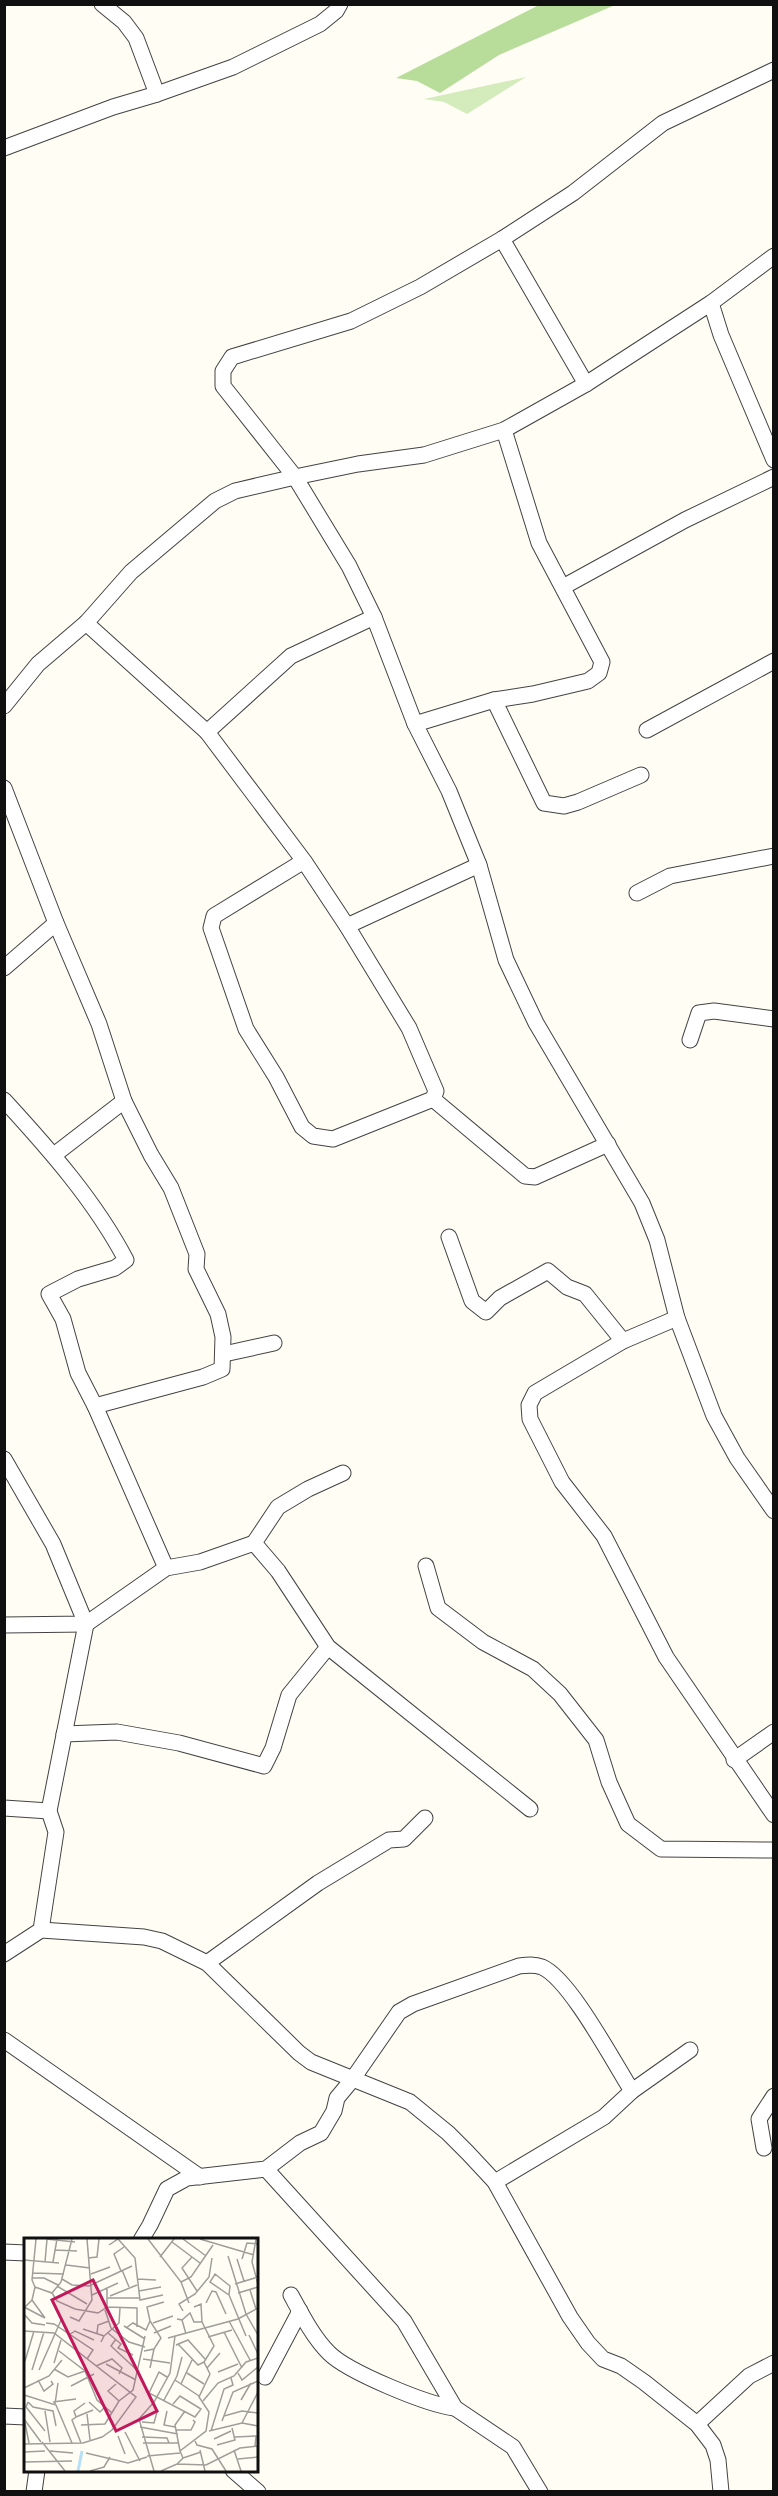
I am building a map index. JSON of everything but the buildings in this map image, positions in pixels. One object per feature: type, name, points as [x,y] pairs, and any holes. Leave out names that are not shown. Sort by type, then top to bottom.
[{"type":"street","points":[[102,4],[124,22],[136,38],[157,94]]},
{"type":"street","points":[[4,148],[112,107],[233,68],[320,24],[336,11],[340,4]]},
{"type":"street","points":[[774,70],[663,123],[573,193],[502,239],[420,287],[351,321],[232,357],[223,371],[223,386],[296,477],[349,566],[374,617],[416,724],[449,791],[479,865],[506,960],[536,1023],[642,1203],[657,1240],[677,1318],[714,1416],[737,1458],[774,1511]]},
{"type":"street","points":[[502,239],[586,384]]},
{"type":"street","points":[[4,706],[38,664],[86,623],[131,572],[215,501],[235,491],[296,477],[358,464],[424,455],[504,430],[586,384],[711,303],[774,256]]},
{"type":"street","points":[[711,303],[721,335],[773,456]]},
{"type":"street","points":[[416,724],[494,700],[588,681],[599,673],[602,662],[539,543],[504,430]]},
{"type":"street","points":[[563,587],[685,520],[774,477]]},
{"type":"street","points":[[207,732],[291,657],[374,617]]},
{"type":"street","points":[[86,623],[207,732],[304,861],[347,926],[409,1028],[436,1091],[433,1099],[333,1139],[313,1136],[302,1126],[276,1077],[246,1029],[211,928],[214,916],[304,861]]},
{"type":"street","points":[[647,730],[774,661]]},
{"type":"street","points":[[494,700],[544,803],[564,806],[578,802],[641,775]]},
{"type":"street","points":[[4,788],[56,923],[99,1024],[124,1101],[151,1155],[171,1188],[197,1254],[196,1269],[218,1314],[223,1337],[222,1369],[203,1377],[95,1406]]},
{"type":"street","points":[[637,893],[670,876],[774,856]]},
{"type":"street","points":[[347,926],[479,865]]},
{"type":"street","points":[[4,968],[56,923]]},
{"type":"street","points":[[690,1040],[699,1013],[714,1011],[774,1019]]},
{"type":"street","points":[[433,1099],[525,1176],[535,1177],[608,1144]]},
{"type":"street","points":[[4,1100],[54,1155],[116,1241],[126,1260],[116,1268],[78,1279],[49,1294],[63,1319],[78,1373],[95,1406],[166,1568]]},
{"type":"street","points":[[54,1155],[124,1101]]},
{"type":"street","points":[[449,1237],[472,1301],[486,1312],[500,1298],[548,1271],[567,1287],[585,1294],[623,1341]]},
{"type":"street","points":[[677,1318],[623,1341],[535,1393],[529,1405],[530,1419],[562,1482],[604,1536],[666,1657],[774,1815]]},
{"type":"street","points":[[224,1354],[274,1343]]},
{"type":"street","points":[[4,1459],[53,1544],[86,1624],[49,1811],[56,1832],[41,1930]]},
{"type":"street","points":[[4,1625],[86,1624],[166,1568],[200,1562],[254,1543],[278,1507],[308,1489],[343,1473]]},
{"type":"street","points":[[254,1543],[278,1571],[328,1647],[530,1809]]},
{"type":"street","points":[[426,1566],[438,1608],[483,1642],[533,1669],[560,1694],[596,1740],[609,1782],[628,1824],[661,1849],[774,1850]]},
{"type":"street","points":[[64,1734],[117,1732],[179,1743],[264,1766],[273,1748],[289,1695],[328,1647]]},
{"type":"street","points":[[735,1760],[774,1732]]},
{"type":"street","points":[[4,1808],[49,1811]]},
{"type":"street","points":[[207,1963],[318,1883],[389,1840],[404,1839],[425,1818]]},
{"type":"street","points":[[4,1954],[41,1930],[144,1937],[177,1946],[207,1963],[299,2053],[328,2071],[410,2102],[448,2133],[495,2182],[570,2317],[588,2343],[603,2359],[621,2366],[645,2382],[697,2424],[713,2445],[718,2460],[721,2492]]},
{"type":"street","points":[[142,2238],[167,2189],[187,2178],[266,2169],[300,2143],[321,2133],[334,2111],[337,2098],[399,2012],[413,2004],[519,1966],[531,1965],[551,1973],[574,1998],[632,2091]]},
{"type":"street","points":[[4,2040],[200,2177]]},
{"type":"street","points":[[495,2182],[604,2116],[632,2091],[690,2050]]},
{"type":"street","points":[[764,2148],[759,2119],[774,2096]]},
{"type":"street","points":[[266,2169],[404,2321],[455,2408]]},
{"type":"street","points":[[4,2252],[24,2253]]},
{"type":"street","points":[[291,2295],[323,2346],[341,2362],[432,2404],[455,2408],[513,2447],[540,2492]]},
{"type":"street","points":[[265,2377],[300,2311]]},
{"type":"street","points":[[697,2424],[750,2376],[774,2363]]},
{"type":"street","points":[[4,2416],[24,2417]]},
{"type":"street","points":[[34,2492],[37,2472]]},
{"type":"street","points":[[235,2472],[258,2492]]},
{"type":"green space","points":[[541,4],[615,5],[499,55],[440,93],[417,81],[396,78]]},
{"type":"green space","points":[[526,77],[467,114],[444,102],[424,99]]}]
